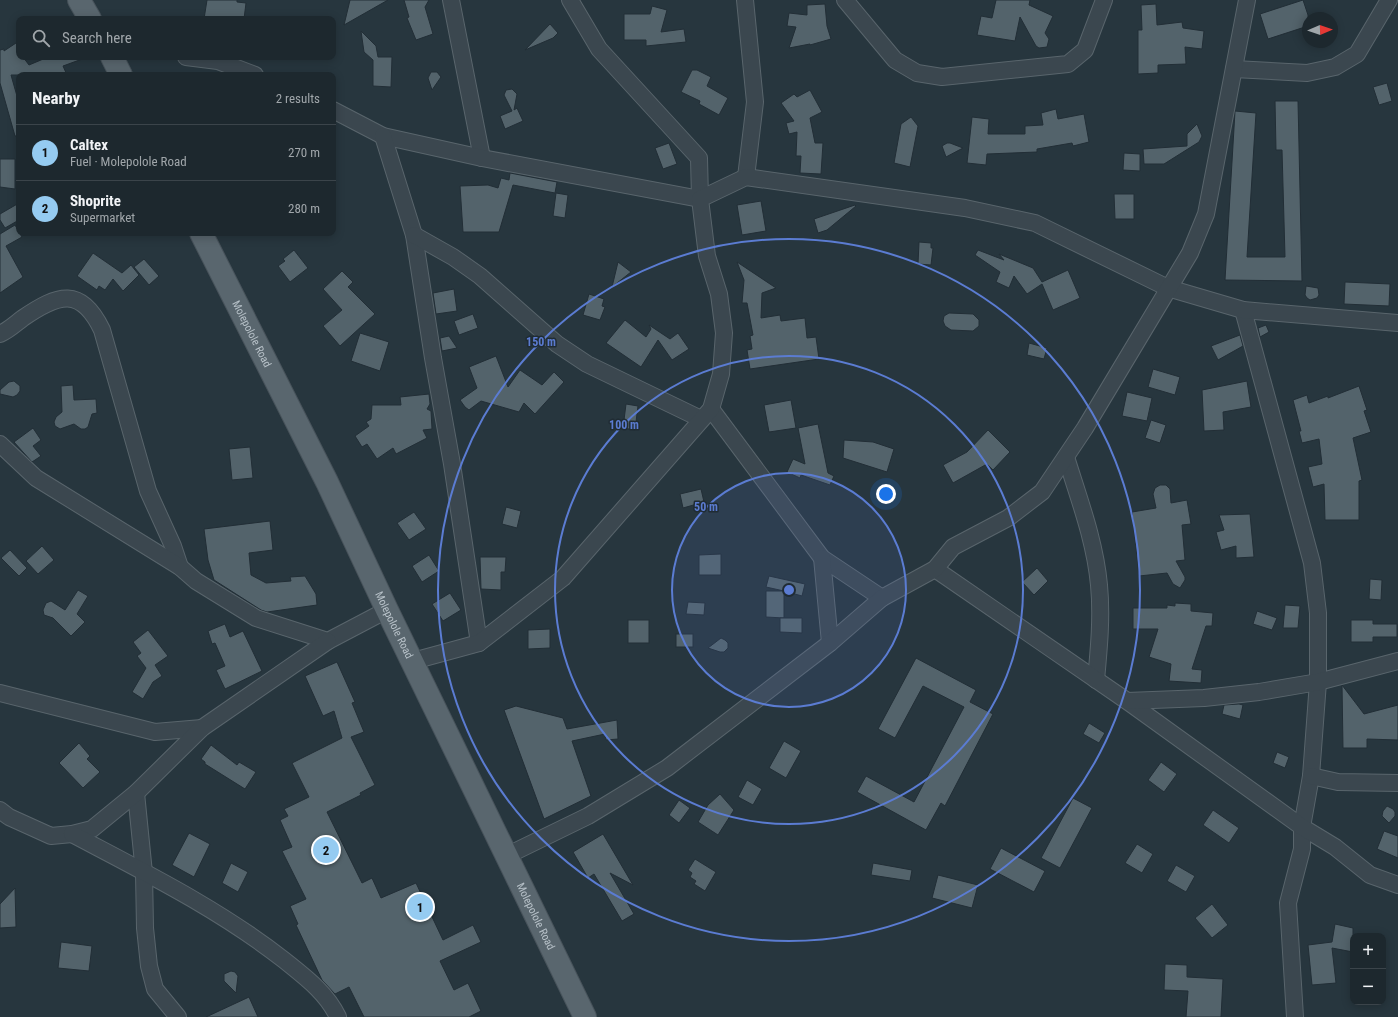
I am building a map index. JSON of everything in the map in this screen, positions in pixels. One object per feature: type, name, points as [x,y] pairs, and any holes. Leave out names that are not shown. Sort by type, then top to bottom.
[{"type":"main road","points":[[79,0],[88,16]]},
{"type":"main road","points":[[114,60],[120,72]]},
{"type":"main road","name":"Molepolole Road","points":[[203,236],[327,482],[387,610],[585,1017]]},
{"type":"street","points":[[451,0],[482,158]]},
{"type":"street","points":[[413,661],[479,643],[563,578],[706,414],[721,374],[724,333],[719,294],[707,256],[700,199],[698,158],[599,49],[570,0]]},
{"type":"street","points":[[745,0],[755,102],[746,177]]},
{"type":"street","points":[[844,0],[895,60],[917,73],[942,77],[1068,64],[1085,50],[1104,0]]},
{"type":"street","points":[[1234,70],[1307,73],[1335,67],[1357,54],[1389,0]]},
{"type":"street","points":[[506,856],[588,816],[667,768],[830,643],[882,598],[935,569],[953,547],[1008,518],[1042,492],[1085,428],[1190,253],[1206,214],[1246,1]]},
{"type":"street","points":[[210,60],[218,61],[247,72]]},
{"type":"street","points":[[336,112],[383,136],[482,158],[700,199],[746,177],[965,208],[1035,223],[1168,288],[1243,310],[1398,323]]},
{"type":"street","points":[[383,136],[414,235],[433,358],[452,464],[479,643]]},
{"type":"street","points":[[414,235],[453,257],[480,276],[536,327],[587,364],[706,414],[822,558],[882,598]]},
{"type":"street","points":[[0,334],[38,308],[55,300],[67,298],[78,300],[88,307],[102,330],[148,491],[173,546],[180,567]]},
{"type":"street","points":[[1243,310],[1312,563],[1318,613],[1318,682],[1311,776],[1302,827],[1302,849],[1288,903],[1295,1017]]},
{"type":"street","points":[[0,444],[36,478],[180,567],[196,581],[256,618],[328,640]]},
{"type":"street","points":[[1066,457],[1091,538],[1099,585],[1100,629],[1096,680]]},
{"type":"street","points":[[822,558],[830,643]]},
{"type":"street","points":[[935,569],[1127,701],[1302,827],[1335,846],[1370,875],[1398,885]]},
{"type":"street","points":[[0,810],[9,817],[51,836],[72,834],[92,829],[136,793],[202,728],[328,640],[387,610]]},
{"type":"street","points":[[1127,701],[1204,698],[1318,682],[1398,661]]},
{"type":"street","points":[[0,693],[155,732],[202,728]]},
{"type":"street","points":[[1311,776],[1338,782],[1398,782]]},
{"type":"street","points":[[136,793],[144,873],[145,928],[149,966],[155,989],[178,1017]]},
{"type":"street","points":[[72,834],[144,873],[252,935],[315,984],[333,1007],[338,1017]]},
{"type":"building","points":[[207,0],[237,0],[237,2],[246,3],[244,16],[204,16]]},
{"type":"building","points":[[350,0],[388,0],[344,25]]},
{"type":"building","points":[[404,0],[429,0],[425,7],[433,34],[416,40],[407,18],[409,17]]},
{"type":"building","points":[[996,0],[1030,0],[1029,5],[1053,16],[1045,33],[1049,39],[1047,47],[1039,48],[1036,46],[1020,17],[1015,41],[977,35],[981,16],[992,18]]},
{"type":"building","points":[[1303,0],[1307,12],[1302,12],[1302,28],[1268,39],[1260,14]]},
{"type":"building","points":[[825,4],[827,26],[831,39],[810,45],[789,48],[796,27],[787,26],[789,13],[807,15],[807,5]]},
{"type":"building","points":[[1156,4],[1157,25],[1182,22],[1183,28],[1204,31],[1202,49],[1185,47],[1186,64],[1158,65],[1158,73],[1138,74],[1138,30],[1142,30],[1141,5]]},
{"type":"building","points":[[652,6],[667,10],[661,32],[684,29],[686,42],[646,46],[646,40],[624,40],[624,14],[650,14]]},
{"type":"building","points":[[550,24],[558,33],[553,38],[525,50]]},
{"type":"building","points":[[361,31],[376,46],[378,57],[392,57],[391,87],[373,86],[373,60],[364,52]]},
{"type":"building","points":[[16,43],[16,60],[25,60],[29,65],[41,60],[80,60],[63,66],[66,72],[16,72],[16,75],[11,75],[16,92],[16,136],[0,83],[0,50],[4,49],[4,51]]},
{"type":"building","points":[[692,70],[697,70],[711,77],[707,86],[728,98],[719,115],[699,104],[700,101],[681,92]]},
{"type":"building","points":[[431,72],[437,72],[441,77],[432,90],[428,78]]},
{"type":"building","points":[[1387,83],[1392,101],[1379,105],[1373,87]]},
{"type":"building","points":[[512,89],[517,94],[514,110],[517,108],[523,121],[505,129],[500,116],[512,111],[504,95],[506,90]]},
{"type":"building","points":[[810,90],[822,112],[810,118],[815,143],[823,143],[821,174],[800,173],[801,156],[796,156],[797,132],[789,134],[786,123],[794,121],[781,103],[794,94],[797,97]]},
{"type":"building","points":[[1275,101],[1298,101],[1302,281],[1225,280],[1235,111],[1256,113],[1247,257],[1285,257],[1282,150],[1276,150]]},
{"type":"building","points":[[1056,109],[1058,119],[1084,114],[1089,142],[1073,146],[1072,143],[1037,149],[1037,152],[987,154],[986,165],[967,163],[972,117],[989,119],[988,134],[1025,134],[1025,126],[1043,125],[1041,113]]},
{"type":"building","points":[[911,117],[918,126],[910,167],[894,163],[901,124]]},
{"type":"building","points":[[1197,124],[1202,136],[1199,142],[1164,164],[1144,164],[1143,149],[1187,146],[1187,134]]},
{"type":"building","points":[[669,143],[677,164],[663,169],[655,148]]},
{"type":"building","points":[[947,143],[963,148],[946,157],[942,146]]},
{"type":"building","points":[[1124,153],[1140,154],[1140,171],[1123,170]]},
{"type":"building","points":[[0,159],[15,159],[15,189],[0,187]]},
{"type":"building","points":[[510,173],[557,182],[555,193],[513,185],[499,232],[463,232],[460,186],[488,185],[498,188],[501,178],[509,180]]},
{"type":"building","points":[[556,193],[568,195],[565,218],[553,216]]},
{"type":"building","points":[[1114,194],[1134,194],[1134,219],[1115,219]]},
{"type":"building","points":[[761,201],[766,231],[742,235],[737,205]]},
{"type":"building","points":[[16,205],[16,222],[5,228],[0,220],[0,214]]},
{"type":"building","points":[[855,205],[856,206],[827,230],[818,233],[814,219]]},
{"type":"building","points":[[15,225],[16,236],[22,237],[6,246],[23,277],[0,293],[0,234]]},
{"type":"building","points":[[919,242],[931,243],[931,248],[933,248],[931,265],[918,264]]},
{"type":"building","points":[[294,250],[308,268],[290,282],[278,266],[285,261],[283,259]]},
{"type":"building","points":[[978,250],[1004,260],[999,254],[1033,268],[1042,282],[1068,270],[1080,298],[1053,310],[1042,284],[1027,294],[1014,276],[1009,288],[996,282],[1000,272],[975,255]]},
{"type":"building","points":[[93,253],[122,273],[131,265],[139,275],[123,291],[113,279],[105,290],[99,286],[97,290],[77,276]]},
{"type":"building","points":[[144,259],[159,276],[149,285],[134,267]]},
{"type":"building","points":[[618,262],[631,272],[612,287]]},
{"type":"building","points":[[737,262],[776,288],[762,293],[761,318],[780,315],[781,321],[805,318],[807,338],[816,337],[819,359],[750,369],[747,350],[752,349],[750,336],[753,335],[747,303],[742,303],[744,280]]},
{"type":"building","points":[[342,271],[353,282],[348,287],[375,314],[340,346],[323,326],[342,310],[323,289]]},
{"type":"building","points":[[1345,282],[1390,284],[1389,306],[1344,304]]},
{"type":"building","points":[[1306,286],[1318,288],[1319,295],[1317,298],[1310,300],[1307,298],[1305,295]]},
{"type":"building","points":[[454,289],[457,311],[436,314],[433,293]]},
{"type":"building","points":[[589,294],[604,299],[602,306],[605,307],[600,320],[583,315]]},
{"type":"building","points":[[949,313],[973,314],[979,320],[979,326],[973,331],[951,330],[945,326],[943,321],[944,316]]},
{"type":"building","points":[[473,314],[478,328],[459,335],[454,321]]},
{"type":"building","points":[[625,320],[646,337],[651,329],[649,325],[670,339],[678,333],[689,349],[672,360],[658,340],[641,367],[606,343]]},
{"type":"building","points":[[1266,325],[1269,332],[1260,337],[1258,328]]},
{"type":"building","points":[[360,333],[389,342],[380,371],[351,361]]},
{"type":"building","points":[[1240,335],[1243,346],[1218,360],[1211,346]]},
{"type":"building","points":[[449,336],[457,348],[442,351],[440,338]]},
{"type":"building","points":[[1029,343],[1047,348],[1044,359],[1027,355]]},
{"type":"building","points":[[496,356],[508,387],[520,370],[542,385],[554,372],[564,382],[535,414],[524,403],[519,412],[481,401],[469,410],[460,400],[477,388],[469,367]]},
{"type":"building","points":[[1153,369],[1180,377],[1175,395],[1148,387]]},
{"type":"building","points":[[14,381],[20,386],[20,391],[17,395],[13,397],[0,394],[0,390],[9,382]]},
{"type":"building","points":[[1247,381],[1251,407],[1223,412],[1224,430],[1204,431],[1202,390]]},
{"type":"building","points":[[73,385],[74,400],[96,399],[97,413],[92,414],[88,427],[85,429],[81,429],[74,424],[60,429],[55,426],[54,422],[56,417],[62,412],[61,386]]},
{"type":"building","points":[[1359,386],[1367,410],[1364,411],[1371,432],[1353,438],[1362,480],[1359,481],[1359,520],[1325,520],[1324,484],[1313,487],[1308,467],[1322,464],[1319,439],[1302,443],[1299,431],[1301,431],[1293,400],[1307,395],[1309,403],[1328,396],[1328,398]]},
{"type":"building","points":[[1127,392],[1152,398],[1147,421],[1122,416]]},
{"type":"building","points":[[429,394],[430,404],[427,409],[431,411],[432,429],[423,430],[427,438],[396,454],[393,448],[377,459],[367,444],[362,447],[355,436],[369,426],[366,422],[371,419],[372,405],[401,405],[400,397]]},
{"type":"building","points":[[791,400],[796,428],[769,432],[764,405]]},
{"type":"building","points":[[626,404],[638,406],[635,430],[623,428]]},
{"type":"building","points":[[1151,420],[1166,425],[1160,443],[1145,438]]},
{"type":"building","points":[[818,424],[828,473],[834,476],[830,485],[801,475],[800,478],[787,472],[793,459],[805,464],[798,428]]},
{"type":"building","points":[[33,428],[41,440],[33,446],[41,456],[32,462],[14,442]]},
{"type":"building","points":[[988,430],[1010,452],[993,470],[987,464],[953,483],[943,465],[967,452]]},
{"type":"building","points":[[844,440],[873,442],[894,449],[887,472],[843,458]]},
{"type":"building","points":[[250,447],[253,478],[232,480],[229,449]]},
{"type":"building","points":[[1160,485],[1166,485],[1170,489],[1171,503],[1187,500],[1191,524],[1182,525],[1185,560],[1176,561],[1185,577],[1185,580],[1180,588],[1173,584],[1167,573],[1139,576],[1132,512],[1156,508],[1153,494],[1155,488]]},
{"type":"building","points":[[701,489],[704,502],[683,508],[680,494]]},
{"type":"building","points":[[506,507],[521,511],[517,528],[502,524]]},
{"type":"building","points":[[414,512],[426,529],[409,540],[397,523]]},
{"type":"building","points":[[1250,514],[1254,557],[1236,558],[1236,546],[1221,550],[1216,532],[1224,530],[1219,515]]},
{"type":"building","points":[[270,521],[273,550],[249,553],[251,575],[266,583],[291,581],[290,577],[305,576],[316,594],[317,605],[267,612],[261,610],[214,580],[208,560],[204,529]]},
{"type":"building","points":[[42,546],[54,560],[38,574],[26,561]]},
{"type":"building","points":[[10,550],[27,568],[19,576],[1,558]]},
{"type":"building","points":[[721,554],[721,575],[699,575],[699,555]]},
{"type":"building","points":[[429,555],[439,571],[422,582],[412,566]]},
{"type":"building","points":[[480,557],[506,557],[505,572],[501,572],[501,590],[481,589]]},
{"type":"building","points":[[1037,568],[1048,581],[1034,595],[1022,582]]},
{"type":"building","points":[[769,576],[805,584],[802,596],[766,587]]},
{"type":"building","points":[[1370,579],[1382,580],[1381,600],[1369,599]]},
{"type":"building","points":[[78,590],[88,596],[77,614],[85,622],[71,636],[53,618],[44,615],[43,610],[46,603],[51,601],[65,610]]},
{"type":"building","points":[[766,591],[784,591],[784,618],[766,617]]},
{"type":"building","points":[[450,593],[461,610],[443,621],[432,604]]},
{"type":"building","points":[[688,602],[705,603],[704,615],[686,614]]},
{"type":"building","points":[[1175,603],[1191,604],[1191,611],[1213,613],[1212,626],[1206,626],[1192,669],[1202,670],[1201,683],[1169,681],[1171,664],[1149,657],[1158,629],[1133,629],[1133,608],[1167,608],[1167,605],[1175,606]]},
{"type":"building","points":[[1285,605],[1300,606],[1298,628],[1283,628]]},
{"type":"building","points":[[1257,611],[1277,618],[1272,630],[1253,624]]},
{"type":"building","points":[[780,618],[802,618],[802,633],[780,632]]},
{"type":"building","points":[[628,620],[649,620],[649,643],[628,643]]},
{"type":"building","points":[[1351,620],[1373,620],[1373,624],[1397,624],[1397,637],[1373,637],[1373,642],[1351,642]]},
{"type":"building","points":[[225,624],[230,637],[243,631],[262,671],[225,689],[216,670],[225,666],[215,643],[212,644],[208,631]]},
{"type":"building","points":[[550,629],[550,648],[528,649],[528,630]]},
{"type":"building","points":[[148,630],[168,656],[155,665],[162,676],[153,682],[143,699],[132,692],[146,668],[137,656],[141,653],[133,642]]},
{"type":"building","points":[[676,634],[693,634],[693,647],[676,647]]},
{"type":"building","points":[[721,638],[728,643],[728,648],[724,652],[708,648]]},
{"type":"building","points":[[916,658],[976,690],[970,702],[993,714],[945,806],[941,803],[926,830],[857,792],[866,776],[914,802],[964,707],[923,686],[895,738],[878,729]]},
{"type":"building","points":[[337,662],[355,702],[352,703],[364,732],[351,737],[375,785],[360,793],[361,795],[327,812],[362,883],[372,878],[381,898],[416,883],[443,940],[473,925],[481,942],[440,961],[454,990],[468,983],[481,1011],[469,1017],[364,1017],[349,987],[335,994],[322,980],[296,925],[298,924],[290,906],[306,899],[282,851],[292,847],[280,820],[288,816],[284,809],[309,797],[292,763],[342,738],[334,711],[323,716],[305,676]]},
{"type":"building","points":[[1342,685],[1364,714],[1398,705],[1398,740],[1367,739],[1367,748],[1343,748]]},
{"type":"building","points":[[1224,705],[1243,705],[1240,719],[1222,714]]},
{"type":"building","points":[[516,706],[563,718],[567,729],[617,720],[618,739],[606,740],[605,734],[572,741],[591,796],[544,819],[504,710]]},
{"type":"building","points":[[1089,723],[1105,733],[1099,743],[1083,734]]},
{"type":"building","points":[[784,741],[801,751],[786,778],[769,768]]},
{"type":"building","points":[[79,743],[90,756],[87,759],[100,772],[83,788],[59,763]]},
{"type":"building","points":[[211,745],[237,765],[239,762],[256,772],[245,789],[205,764],[205,762],[201,759]]},
{"type":"building","points":[[1277,752],[1289,757],[1285,768],[1273,763]]},
{"type":"building","points":[[1161,762],[1177,774],[1164,792],[1148,780]]},
{"type":"building","points":[[747,780],[762,789],[753,805],[738,797]]},
{"type":"building","points":[[720,794],[734,810],[718,835],[698,822],[708,805]]},
{"type":"building","points":[[1073,798],[1092,808],[1060,868],[1041,858]]},
{"type":"building","points":[[679,800],[690,808],[679,823],[669,815]]},
{"type":"building","points":[[1387,806],[1395,812],[1395,816],[1389,823],[1382,816],[1383,811]]},
{"type":"building","points":[[1213,810],[1239,828],[1229,843],[1203,825]]},
{"type":"building","points":[[1384,831],[1398,836],[1398,858],[1377,849]]},
{"type":"building","points":[[189,833],[210,844],[194,877],[172,865]]},
{"type":"building","points":[[603,834],[633,885],[610,873],[634,914],[622,921],[594,874],[588,878],[573,852]]},
{"type":"building","points":[[1137,844],[1153,854],[1142,873],[1125,863]]},
{"type":"building","points":[[1001,848],[1045,871],[1034,892],[990,869]]},
{"type":"building","points":[[695,859],[716,872],[705,891],[694,884],[696,881],[690,877],[692,873],[688,870]]},
{"type":"building","points":[[231,863],[248,872],[238,892],[222,883]]},
{"type":"building","points":[[873,863],[912,870],[910,881],[871,875]]},
{"type":"building","points":[[1176,865],[1195,876],[1186,892],[1167,881]]},
{"type":"building","points":[[938,875],[978,885],[972,908],[932,898]]},
{"type":"building","points":[[15,888],[16,927],[0,928],[0,904]]},
{"type":"building","points":[[1212,904],[1228,925],[1212,938],[1195,918]]},
{"type":"building","points":[[1335,924],[1353,928],[1353,933],[1350,933],[1350,951],[1332,948],[1336,983],[1312,985],[1308,945],[1332,942]]},
{"type":"building","points":[[61,942],[92,946],[89,971],[58,968]]},
{"type":"building","points":[[1165,964],[1187,965],[1187,977],[1223,979],[1221,1017],[1186,1017],[1188,991],[1164,990]]},
{"type":"building","points":[[231,971],[235,972],[238,976],[236,993],[224,981],[224,974]]},
{"type":"building","points":[[249,997],[258,1017],[206,1017]]},
{"type":"place","name":"Shoprite","points":[[326,850]]},
{"type":"place","name":"Caltex","points":[[420,907]]}]
